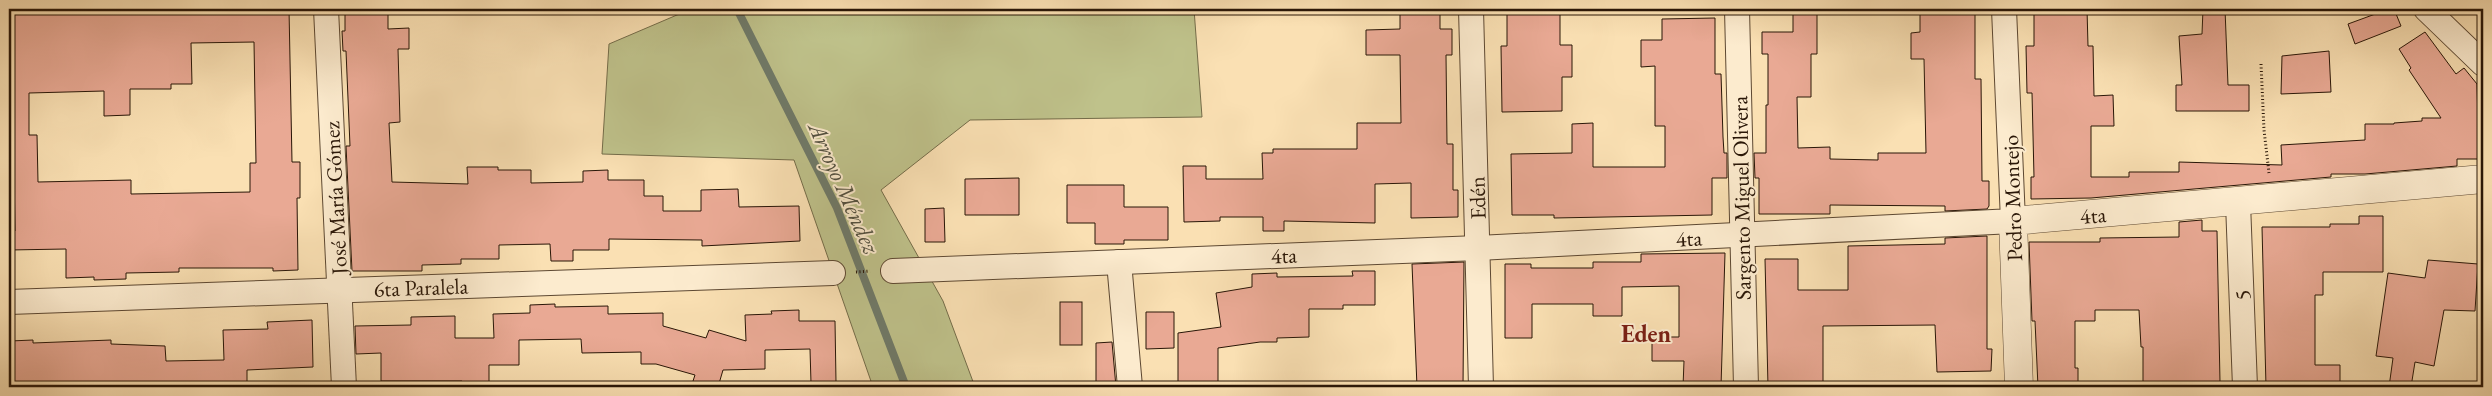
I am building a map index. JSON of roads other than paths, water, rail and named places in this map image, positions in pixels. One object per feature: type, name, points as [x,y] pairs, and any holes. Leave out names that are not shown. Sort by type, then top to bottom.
[{"type":"street","name":"José María Gómez","points":[[326,9],[344,387]]},
{"type":"street","name":"Edén","points":[[1471,9],[1481,387]]},
{"type":"street","name":"Sargento Miguel Olivera","points":[[1737,9],[1740,236],[1746,387]]},
{"type":"street","name":"Pedro Montejo","points":[[2004,9],[2019,387]]},
{"type":"street","points":[[2426,9],[2483,64]]},
{"type":"street","name":"4ta","points":[[892,271],[1478,248],[2013,221],[2483,179]]},
{"type":"street","name":"5","points":[[2238,202],[2245,387]]},
{"type":"street","points":[[1119,262],[1130,387]]},
{"type":"street","name":"6ta Paralela","points":[[9,302],[833,273]]},
{"type":"waterway","name":"Arroyo Méndez","points":[[737,9],[837,208],[906,387]]},
{"type":"district","name":"Eden","points":[[1646,334]]}]
